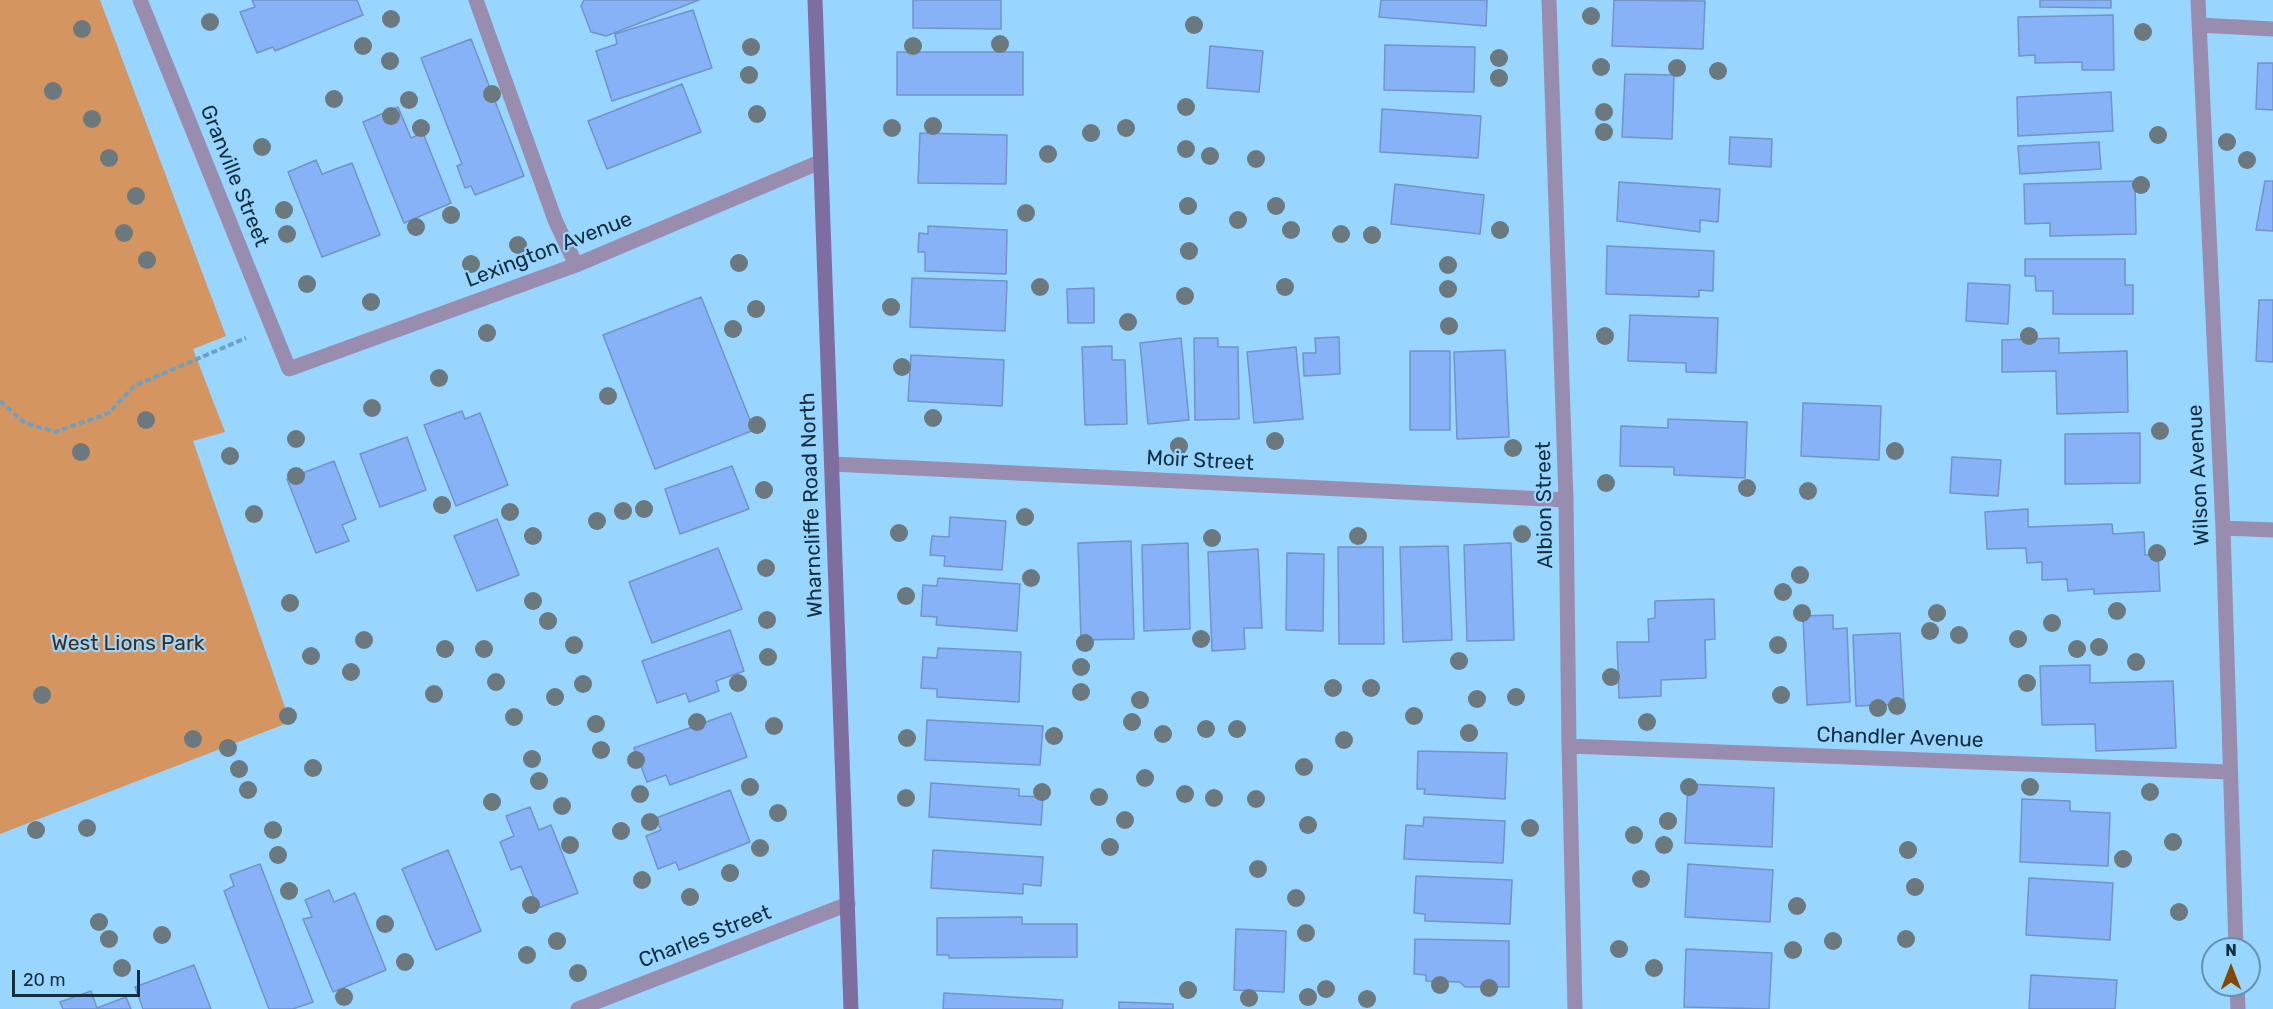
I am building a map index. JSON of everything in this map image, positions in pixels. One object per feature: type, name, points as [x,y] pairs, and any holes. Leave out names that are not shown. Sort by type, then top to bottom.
[{"type":"main road","name":"Wharncliffe Road North","points":[[815,0],[851,1009]]},
{"type":"street","name":"Granville Street","points":[[140,0],[290,369]]},
{"type":"street","points":[[476,0],[555,220],[576,265]]},
{"type":"street","name":"Albion Street","points":[[1549,0],[1566,500],[1575,1009]]},
{"type":"street","name":"Wilson Avenue","points":[[2198,0],[2223,528],[2236,937]]},
{"type":"street","points":[[2199,25],[2273,29]]},
{"type":"street","name":"Lexington Avenue","points":[[290,369],[576,265],[820,162]]},
{"type":"street","name":"Moir Street","points":[[832,464],[1566,500]]},
{"type":"street","points":[[2223,528],[2273,530]]},
{"type":"street","name":"Chandler Avenue","points":[[1569,746],[2229,772]]},
{"type":"street","name":"Charles Street","points":[[578,1009],[848,904]]},
{"type":"path","points":[[0,401],[25,423],[55,432],[109,413],[134,386],[272,326]]},
{"type":"green space","name":"West Lions Park","points":[[0,0],[100,0],[226,336],[193,349],[225,432],[193,441],[290,722],[0,834]]},
{"type":"building","points":[[252,0],[357,0],[363,15],[275,51],[273,47],[257,53],[240,12],[255,7]]},
{"type":"building","points":[[584,0],[699,0],[606,36],[591,32],[581,6]]},
{"type":"building","points":[[913,0],[1001,0],[1001,29],[913,28]]},
{"type":"building","points":[[1381,0],[1487,0],[1486,26],[1379,17]]},
{"type":"building","points":[[1614,0],[1705,1],[1703,49],[1612,46]]},
{"type":"building","points":[[2040,0],[2111,0],[2111,8],[2040,7]]},
{"type":"building","points":[[693,10],[712,68],[612,101],[596,51],[617,44],[615,34]]},
{"type":"building","points":[[2113,15],[2114,70],[2082,70],[2082,62],[2035,63],[2035,55],[2019,56],[2018,17]]},
{"type":"building","points":[[471,39],[524,176],[475,195],[471,186],[465,188],[457,166],[462,164],[421,58]]},
{"type":"building","points":[[1385,45],[1475,47],[1474,92],[1384,90]]},
{"type":"building","points":[[1210,46],[1263,51],[1259,92],[1207,88]]},
{"type":"building","points":[[897,52],[1023,52],[1023,95],[897,95]]},
{"type":"building","points":[[2258,63],[2273,63],[2273,110],[2256,109]]},
{"type":"building","points":[[1625,74],[1674,75],[1672,139],[1622,137]]},
{"type":"building","points":[[682,84],[701,132],[607,169],[588,121]]},
{"type":"building","points":[[2111,92],[2113,131],[2018,136],[2017,97]]},
{"type":"building","points":[[398,107],[411,138],[423,133],[451,203],[404,223],[363,122]]},
{"type":"building","points":[[1382,109],[1481,116],[1478,158],[1380,152]]},
{"type":"building","points":[[920,133],[1007,135],[1006,184],[918,183]]},
{"type":"building","points":[[1730,137],[1772,139],[1771,167],[1729,164]]},
{"type":"building","points":[[2099,142],[2101,169],[2020,174],[2018,146]]},
{"type":"building","points":[[316,160],[322,174],[352,163],[380,235],[322,257],[288,172]]},
{"type":"building","points":[[2135,181],[2136,234],[2050,236],[2050,223],[2025,224],[2024,184]]},
{"type":"building","points":[[2265,181],[2273,181],[2273,231],[2256,230]]},
{"type":"building","points":[[1619,182],[1720,189],[1718,222],[1700,220],[1700,232],[1617,221]]},
{"type":"building","points":[[1395,184],[1484,195],[1480,234],[1391,224]]},
{"type":"building","points":[[928,226],[1007,230],[1006,274],[925,271],[925,252],[918,252],[919,233],[928,234]]},
{"type":"building","points":[[1607,246],[1714,251],[1713,291],[1699,290],[1699,297],[1606,294]]},
{"type":"building","points":[[2025,259],[2125,259],[2125,285],[2133,285],[2133,314],[2053,314],[2053,291],[2036,291],[2035,276],[2025,276]]},
{"type":"building","points":[[912,278],[1007,281],[1005,331],[910,327]]},
{"type":"building","points":[[1968,283],[2010,285],[2008,324],[1966,321]]},
{"type":"building","points":[[1094,288],[1094,323],[1068,323],[1067,289]]},
{"type":"building","points":[[701,297],[754,430],[655,469],[603,335]]},
{"type":"building","points":[[2259,300],[2273,300],[2273,362],[2256,361]]},
{"type":"building","points":[[1630,315],[1718,318],[1716,373],[1686,372],[1686,363],[1628,361]]},
{"type":"building","points":[[1339,337],[1340,374],[1304,376],[1303,353],[1316,353],[1315,338]]},
{"type":"building","points":[[1181,338],[1189,420],[1148,424],[1140,343]]},
{"type":"building","points":[[1194,338],[1218,338],[1218,347],[1238,347],[1239,419],[1195,420]]},
{"type":"building","points":[[2059,338],[2059,353],[2127,351],[2128,412],[2057,414],[2056,371],[2002,372],[2002,340]]},
{"type":"building","points":[[1112,346],[1112,360],[1125,360],[1127,424],[1085,425],[1082,347]]},
{"type":"building","points":[[1296,347],[1303,419],[1254,423],[1247,352]]},
{"type":"building","points":[[1505,350],[1509,437],[1457,439],[1454,352]]},
{"type":"building","points":[[1410,351],[1450,351],[1450,430],[1410,430]]},
{"type":"building","points":[[911,355],[1004,360],[1002,406],[908,401]]},
{"type":"building","points":[[1803,403],[1881,406],[1879,460],[1801,456]]},
{"type":"building","points":[[462,411],[465,419],[480,413],[508,485],[456,506],[424,425]]},
{"type":"building","points":[[1668,419],[1747,422],[1745,478],[1674,475],[1674,467],[1620,466],[1621,426],[1668,428]]},
{"type":"building","points":[[2140,433],[2140,483],[2065,484],[2065,434]]},
{"type":"building","points":[[407,437],[426,490],[380,507],[360,454]]},
{"type":"building","points":[[1952,457],[2001,460],[1998,496],[1950,493]]},
{"type":"building","points":[[334,461],[356,519],[342,525],[349,541],[316,553],[287,479]]},
{"type":"building","points":[[732,466],[749,509],[680,534],[665,489]]},
{"type":"building","points":[[2028,509],[2028,527],[2112,524],[2113,534],[2144,532],[2145,555],[2158,554],[2160,591],[2094,594],[2094,589],[2068,591],[2067,579],[2042,580],[2042,562],[2027,563],[2026,548],[1987,549],[1985,512]]},
{"type":"building","points":[[950,517],[1006,521],[1002,570],[944,566],[945,556],[930,555],[932,536],[949,537]]},
{"type":"building","points":[[497,519],[519,575],[477,591],[454,536]]},
{"type":"building","points":[[1131,541],[1134,639],[1081,640],[1078,543]]},
{"type":"building","points":[[1188,543],[1190,629],[1144,631],[1142,545]]},
{"type":"building","points":[[1511,543],[1514,640],[1467,641],[1464,545]]},
{"type":"building","points":[[1448,546],[1452,640],[1403,642],[1400,547]]},
{"type":"building","points":[[1338,547],[1383,547],[1384,644],[1339,644]]},
{"type":"building","points":[[718,548],[742,609],[652,643],[629,582]]},
{"type":"building","points":[[1258,549],[1262,628],[1244,628],[1245,649],[1212,651],[1208,552]]},
{"type":"building","points":[[1287,553],[1324,554],[1323,631],[1286,630]]},
{"type":"building","points":[[938,578],[1020,584],[1017,631],[936,625],[937,617],[921,616],[923,585],[937,586]]},
{"type":"building","points":[[1714,599],[1715,639],[1705,640],[1706,678],[1661,680],[1661,696],[1619,698],[1617,642],[1649,642],[1648,619],[1655,618],[1655,601]]},
{"type":"building","points":[[1833,615],[1833,629],[1847,628],[1850,702],[1807,705],[1803,616]]},
{"type":"building","points":[[730,630],[744,671],[716,681],[719,691],[689,702],[686,693],[657,703],[642,661]]},
{"type":"building","points":[[1900,633],[1904,704],[1856,706],[1853,635]]},
{"type":"building","points":[[938,648],[1021,652],[1019,702],[937,697],[937,689],[921,688],[923,657],[937,658]]},
{"type":"building","points":[[2090,665],[2090,683],[2173,681],[2176,748],[2096,751],[2095,724],[2042,725],[2040,666]]},
{"type":"building","points":[[731,713],[747,757],[670,785],[666,775],[647,782],[634,748]]},
{"type":"building","points":[[927,720],[1043,726],[1040,765],[925,760]]},
{"type":"building","points":[[1418,751],[1507,753],[1505,799],[1424,794],[1425,789],[1417,789]]},
{"type":"building","points":[[931,783],[1019,789],[1019,796],[1043,797],[1041,825],[929,817]]},
{"type":"building","points":[[1688,784],[1774,788],[1772,847],[1685,843]]},
{"type":"building","points":[[730,790],[750,842],[679,870],[676,862],[658,869],[646,836],[661,830],[656,818]]},
{"type":"building","points":[[2022,799],[2070,801],[2070,811],[2110,813],[2108,866],[2020,862]]},
{"type":"building","points":[[530,807],[539,830],[551,825],[578,893],[538,908],[521,866],[511,870],[500,842],[514,836],[506,816]]},
{"type":"building","points":[[1424,817],[1505,821],[1503,863],[1404,859],[1406,825],[1423,826]]},
{"type":"building","points":[[448,850],[481,931],[436,950],[402,869]]},
{"type":"building","points":[[933,850],[1043,857],[1041,886],[1023,884],[1023,894],[931,888]]},
{"type":"building","points":[[260,864],[313,1002],[293,1009],[269,1009],[224,891],[234,886],[230,875]]},
{"type":"building","points":[[1688,864],[1773,870],[1770,922],[1685,917]]},
{"type":"building","points":[[1416,876],[1512,880],[1510,924],[1425,921],[1425,914],[1414,913]]},
{"type":"building","points":[[2029,878],[2113,883],[2110,940],[2026,935]]},
{"type":"building","points":[[329,890],[334,902],[355,893],[386,970],[333,992],[303,919],[312,917],[305,900]]},
{"type":"building","points":[[1022,917],[1022,924],[1077,924],[1077,957],[949,958],[949,955],[937,955],[937,918]]},
{"type":"building","points":[[1236,929],[1286,931],[1284,992],[1234,990]]},
{"type":"building","points":[[1415,939],[1509,941],[1509,987],[1465,987],[1460,982],[1426,981],[1426,975],[1414,974]]},
{"type":"building","points":[[1686,949],[1772,953],[1769,1009],[1684,1007]]},
{"type":"building","points":[[194,965],[211,1009],[143,1009],[135,987]]},
{"type":"building","points":[[2031,975],[2117,980],[2115,1009],[2029,1009]]},
{"type":"building","points":[[91,991],[97,1008],[126,997],[131,1009],[63,1009],[60,1002]]},
{"type":"building","points":[[944,993],[1063,1000],[1062,1009],[943,1009]]},
{"type":"building","points":[[1119,1002],[1173,1004],[1173,1009],[1119,1009]]}]
